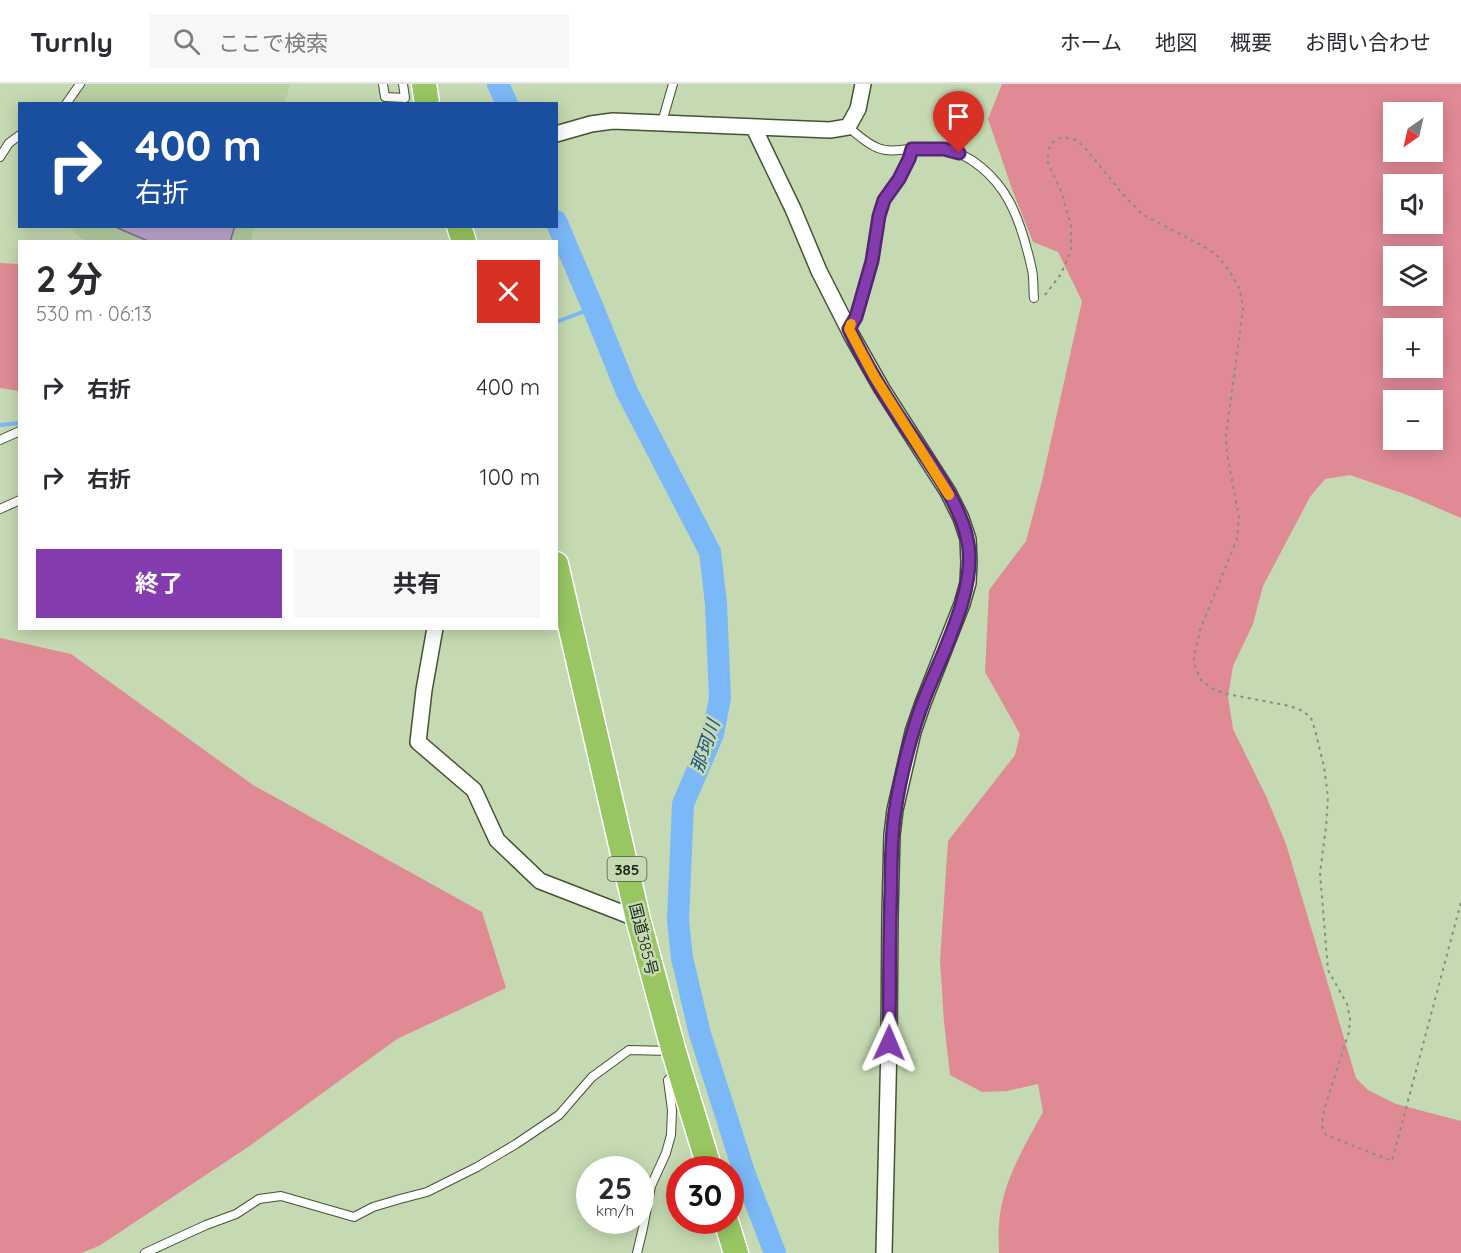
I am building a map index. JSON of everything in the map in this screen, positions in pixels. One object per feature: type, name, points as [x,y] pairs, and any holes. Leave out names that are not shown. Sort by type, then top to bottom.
[{"type":"highway","points":[[423,84],[428,102]]},
{"type":"highway","name":"国道385号","points":[[558,573],[638,919],[706,1156]]},
{"type":"highway","points":[[730,1234],[735,1253]]},
{"type":"street","points":[[564,131],[613,121],[830,130],[848,127],[858,109],[863,84]]},
{"type":"street","points":[[754,128],[793,209],[819,271],[866,363],[948,492],[968,539],[968,583],[913,732],[895,810],[892,835],[884,1253]]},
{"type":"street","points":[[435,630],[418,742],[474,790],[497,840],[540,881],[638,919]]},
{"type":"lane","points":[[67,102],[80,84]]},
{"type":"lane","points":[[383,84],[385,97],[405,98],[403,84]]},
{"type":"lane","points":[[662,122],[674,84]]},
{"type":"lane","points":[[848,127],[879,148],[944,149],[959,153],[979,165],[996,182],[1009,200],[1019,225],[1032,272],[1034,298]]},
{"type":"lane","points":[[0,157],[9,143],[18,136]]},
{"type":"lane","points":[[849,329],[856,317],[872,261],[879,216],[884,200],[899,179],[912,149]]},
{"type":"lane","points":[[0,440],[18,432]]},
{"type":"lane","points":[[0,509],[18,501]]},
{"type":"lane","points":[[145,1253],[236,1214],[259,1199],[281,1196],[354,1217],[373,1207],[427,1192],[477,1167],[559,1115],[592,1077],[629,1050],[677,1060],[668,1080],[672,1110],[671,1135],[666,1153],[651,1186],[637,1253]]},
{"type":"path","points":[[1034,298],[1046,294],[1061,274],[1071,251],[1071,225],[1061,191],[1048,163],[1048,151],[1053,142],[1060,138],[1076,140],[1086,149],[1142,214],[1216,254],[1240,290],[1243,309],[1226,435],[1227,454],[1239,517],[1237,540],[1200,630],[1194,658],[1196,670],[1202,681],[1213,689],[1227,694],[1290,706],[1303,711],[1311,718],[1324,767],[1328,797],[1320,873],[1328,970],[1347,1004],[1350,1018],[1349,1032],[1324,1110],[1322,1126],[1326,1135],[1392,1161],[1461,902]]},
{"type":"shaded area","points":[[84,84],[290,84],[285,102],[70,102]]},
{"type":"shaded area","points":[[1002,84],[1461,84],[1461,518],[1410,496],[1350,475],[1325,479],[1310,497],[1263,586],[1253,624],[1233,666],[1228,697],[1233,729],[1266,796],[1286,844],[1356,1078],[1368,1090],[1396,1104],[1461,1121],[1461,1253],[999,1253],[999,1225],[1004,1195],[1015,1166],[1043,1112],[1038,1084],[1007,1091],[982,1092],[950,1075],[940,961],[948,841],[1015,755],[1020,734],[985,672],[989,590],[1026,541],[1042,481],[1082,301],[1058,252],[1033,242],[988,119]]},
{"type":"shaded area","points":[[71,228],[254,228],[251,240],[86,240],[80,238]]},
{"type":"shaded area","points":[[0,263],[18,264],[18,391],[0,388]]},
{"type":"shaded area","points":[[0,638],[71,654],[253,785],[482,912],[506,988],[397,1039],[251,1145],[99,1246],[81,1253],[0,1253]]},
{"type":"building","points":[[118,228],[234,228],[231,240],[145,240]]},
{"type":"waterway","name":"那珂川","points":[[498,84],[506,102]]},
{"type":"waterway","name":"那珂川","points":[[558,226],[627,392],[710,552],[716,604],[720,698],[713,734],[683,804],[678,920],[682,958],[700,1034],[745,1175],[775,1253]]},
{"type":"waterway","points":[[558,321],[593,308]]},
{"type":"waterway","points":[[0,425],[18,423]]},
{"type":"slow traffic","points":[[851,324],[849,329],[866,363],[949,495]]},
{"type":"route","points":[[889,1043],[892,835],[895,810],[913,732],[968,583],[968,539],[948,492],[866,363],[849,329],[856,317],[864,292],[884,200],[899,179],[912,149],[944,149],[959,153]]}]
